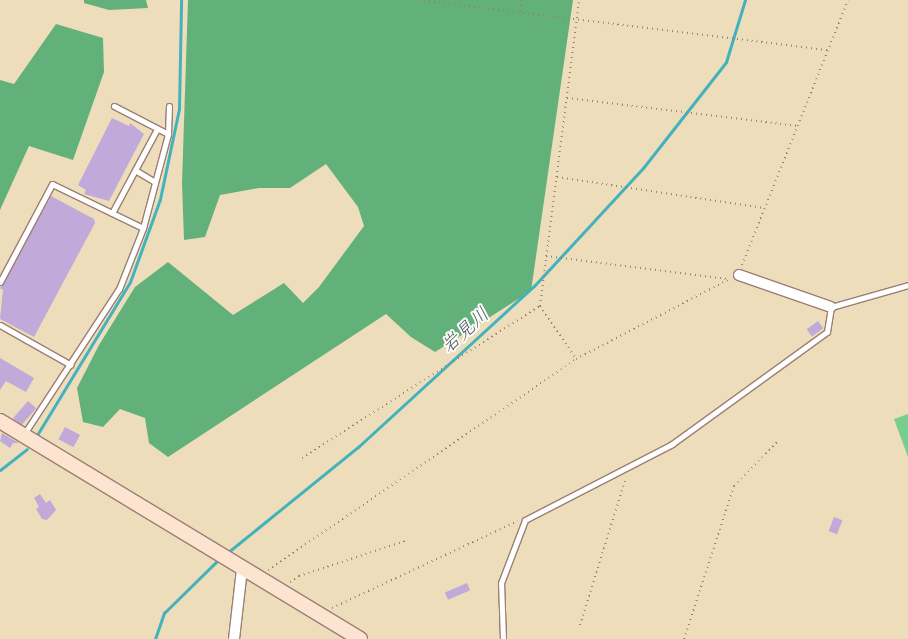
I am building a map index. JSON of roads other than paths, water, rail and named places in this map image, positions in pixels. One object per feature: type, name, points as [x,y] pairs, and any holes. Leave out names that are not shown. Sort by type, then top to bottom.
[{"type":"street","points":[[739,274],[831,307]]},
{"type":"street","points":[[0,421],[256,578],[360,639]]},
{"type":"street","points":[[234,639],[242,569]]},
{"type":"lane","points":[[114,106],[168,134]]},
{"type":"lane","points":[[23,435],[71,365],[119,289],[143,228],[168,134],[169,106]]},
{"type":"lane","points":[[112,213],[157,129]]},
{"type":"lane","points":[[135,170],[155,182]]},
{"type":"lane","points":[[0,282],[52,184],[143,228]]},
{"type":"lane","points":[[504,639],[501,583],[526,520],[672,444],[827,332],[831,307],[908,285]]},
{"type":"lane","points":[[0,325],[71,365]]},
{"type":"waterway","points":[[37,435],[130,282],[160,199],[179,109],[181,0]]},
{"type":"waterway","name":"岩見川","points":[[227,553],[358,447],[534,286],[643,168],[726,62],[745,0]]},
{"type":"waterway","points":[[0,470],[27,449]]},
{"type":"waterway","name":"岩見川","points":[[155,639],[164,613],[220,558]]}]
